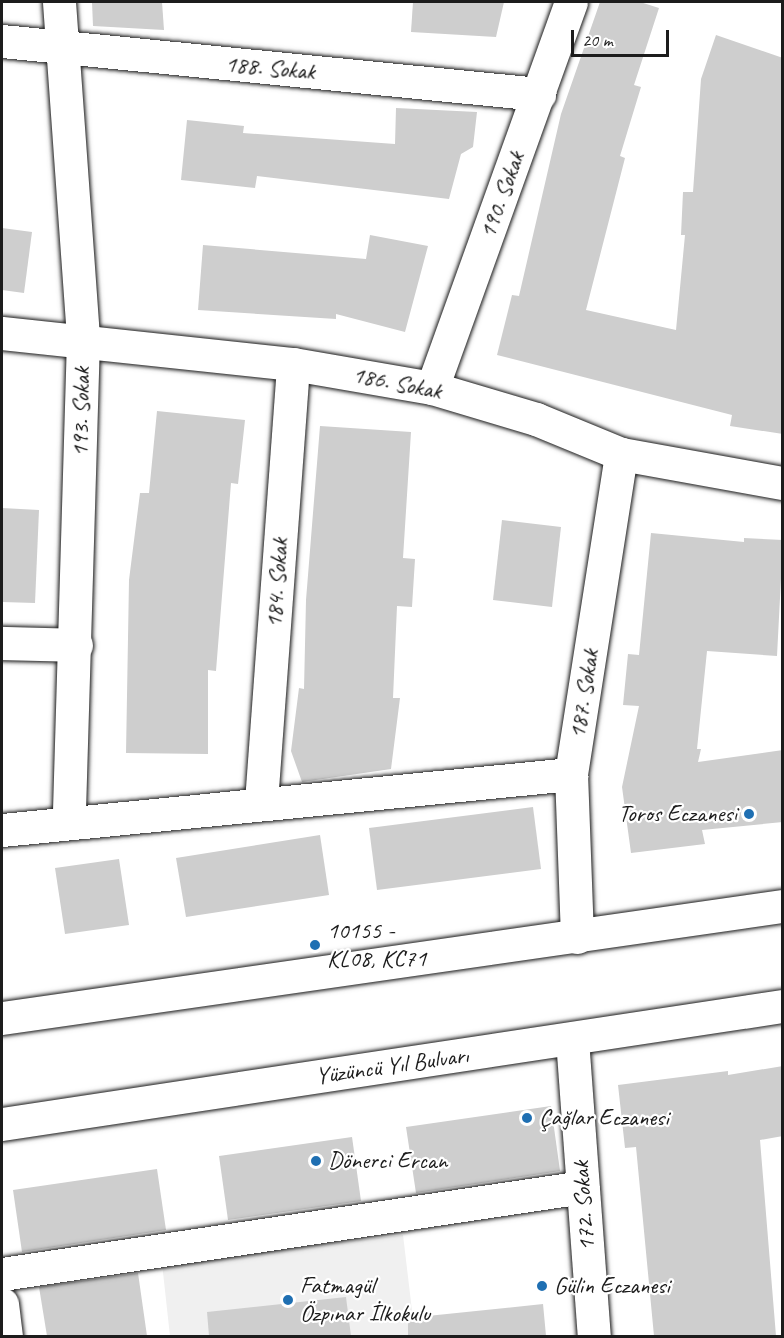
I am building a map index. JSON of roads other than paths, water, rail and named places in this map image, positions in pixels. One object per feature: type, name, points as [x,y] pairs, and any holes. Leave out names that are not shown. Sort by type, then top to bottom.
[{"type":"street","name":"193. Sokak","points":[[59,2],[83,339],[76,645],[69,822]]},
{"type":"street","name":"190. Sokak","points":[[432,388],[571,2]]},
{"type":"street","name":"188. Sokak","points":[[2,41],[64,49],[539,94]]},
{"type":"street","name":"186. Sokak","points":[[2,333],[83,339],[293,364],[432,388],[536,419],[621,454],[783,483]]},
{"type":"street","name":"184. Sokak","points":[[261,802],[293,364]]},
{"type":"street","name":"187. Sokak","points":[[577,937],[571,774],[621,454]]},
{"type":"street","points":[[2,643],[76,645]]},
{"type":"street","points":[[2,830],[261,802],[571,774]]},
{"type":"street","points":[[2,1018],[783,906]]},
{"type":"street","name":"Yüzüncü Yıl Bulvarı","points":[[2,1124],[783,1006]]},
{"type":"street","name":"172. Sokak","points":[[572,1039],[594,1336]]},
{"type":"street","points":[[2,1274],[583,1187]]},
{"type":"street","points":[[2,1304],[6,1336]]},
{"type":"place","name":"Toros Eczanesi","points":[[749,814]]},
{"type":"place","name":"10155 - KL08, KC71","points":[[315,945]]},
{"type":"place","name":"Çağlar Eczanesi","points":[[527,1118]]},
{"type":"place","name":"Dönerci Ercan","points":[[316,1161]]},
{"type":"place","name":"Gülin Eczanesi","points":[[542,1286]]},
{"type":"place","name":"Fatmagül Özpınar İlkokulu","points":[[288,1300]]}]
